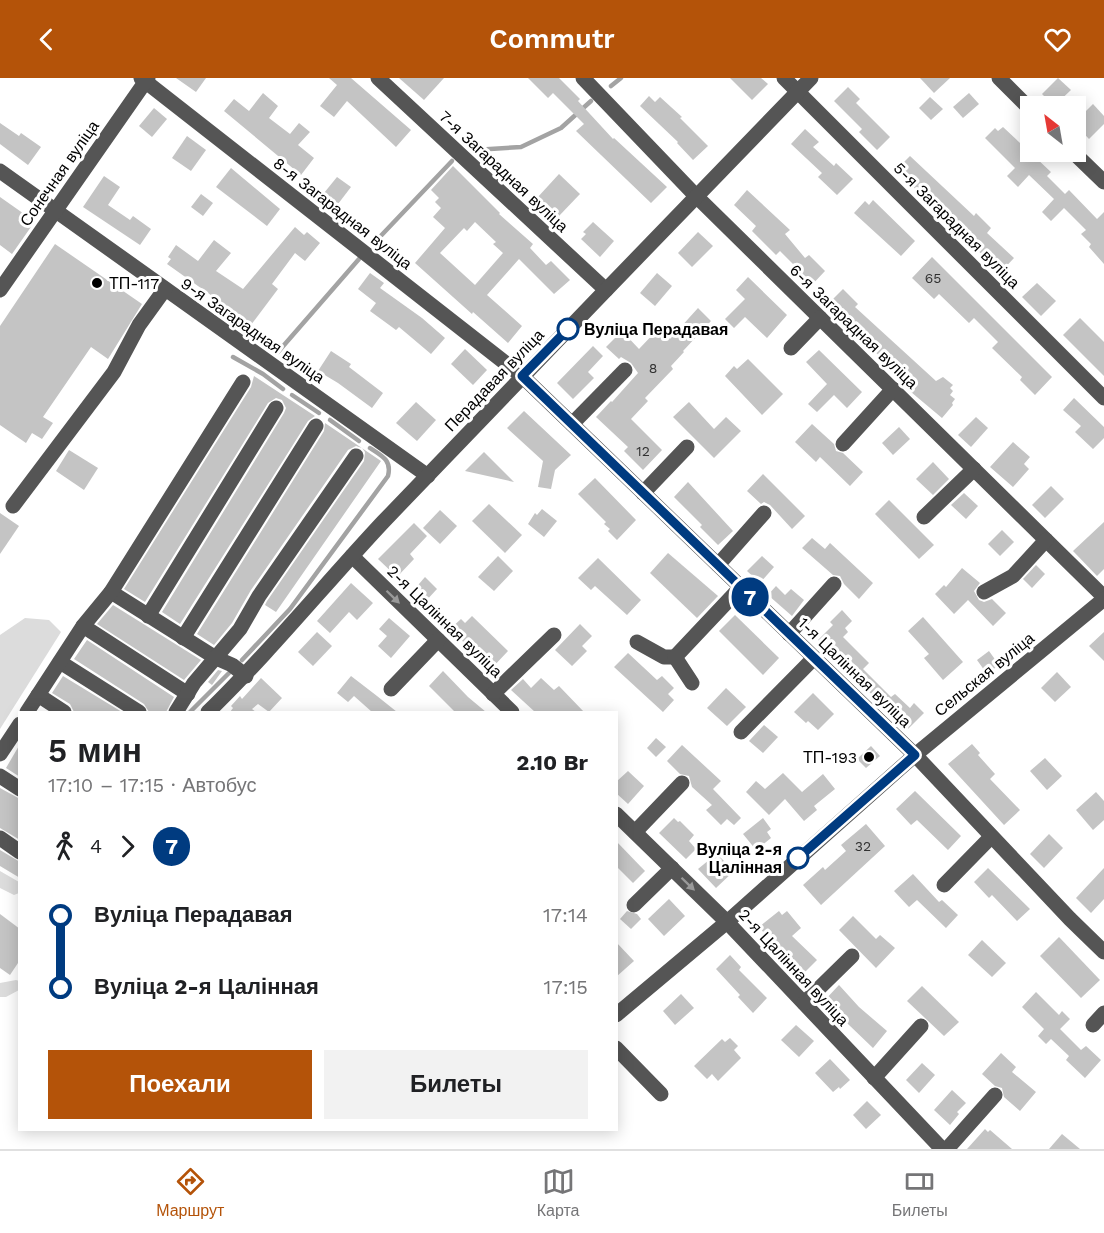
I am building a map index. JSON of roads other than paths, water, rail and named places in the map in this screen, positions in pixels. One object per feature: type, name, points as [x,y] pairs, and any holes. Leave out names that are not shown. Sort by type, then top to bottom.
[{"type":"street","name":"7-я Загарадная вуліца","points":[[378,78],[606,290]]},
{"type":"street","name":"6-я Загарадная вуліца","points":[[582,78],[696,196],[1104,598]]},
{"type":"street","name":"5-я Загарадная вуліца","points":[[784,78],[1104,398]]},
{"type":"street","name":"Перадавая вуліца","points":[[209,711],[246,676],[352,556],[522,376],[811,78]]},
{"type":"street","points":[[999,78],[1020,99]]},
{"type":"street","name":"Сонечная вуліца","points":[[0,290],[145,79]]},
{"type":"street","name":"8-я Загарадная вуліца","points":[[145,79],[522,376]]},
{"type":"street","points":[[1083,162],[1104,182]]},
{"type":"street","name":"9-я Загарадная вуліца","points":[[0,171],[428,476]]},
{"type":"street","points":[[13,506],[114,372],[139,325],[165,289]]},
{"type":"street","points":[[790,348],[820,318]]},
{"type":"street","points":[[572,424],[625,369]]},
{"type":"street","name":"1-я Цалінная вуліца","points":[[522,376],[915,755],[991,837],[1104,952]]},
{"type":"street","points":[[28,711],[83,626],[111,592],[243,382]]},
{"type":"street","points":[[843,444],[893,389]]},
{"type":"street","points":[[148,616],[276,408]]},
{"type":"street","points":[[183,638],[316,426]]},
{"type":"street","points":[[643,493],[687,447]]},
{"type":"street","points":[[177,711],[194,683],[240,629],[356,456]]},
{"type":"street","points":[[924,517],[974,469]]},
{"type":"street","points":[[717,565],[764,513]]},
{"type":"street","points":[[984,592],[1013,576],[1046,540]]},
{"type":"street","name":"2-я Цалінная вуліца","points":[[352,556],[511,711]]},
{"type":"street","points":[[789,634],[834,584]]},
{"type":"street","points":[[637,642],[664,657],[675,657],[741,587]]},
{"type":"street","points":[[111,592],[216,658],[232,664],[246,676]]},
{"type":"street","name":"Сельская вуліца","points":[[618,1013],[727,922],[915,755],[1104,598]]},
{"type":"street","points":[[83,626],[188,694]]},
{"type":"street","points":[[493,694],[555,635]]},
{"type":"street","points":[[391,689],[438,640]]},
{"type":"street","points":[[675,657],[692,682]]},
{"type":"street","points":[[741,732],[814,658]]},
{"type":"street","points":[[60,662],[137,711]]},
{"type":"street","points":[[38,695],[62,711]]},
{"type":"street","points":[[0,754],[18,729]]},
{"type":"street","points":[[0,776],[18,788]]},
{"type":"street","points":[[635,832],[682,783]]},
{"type":"street","name":"2-я Цалінная вуліца","points":[[618,816],[727,922],[942,1149]]},
{"type":"street","points":[[944,885],[991,837]]},
{"type":"street","points":[[0,838],[18,851]]},
{"type":"street","points":[[634,905],[672,868]]},
{"type":"street","points":[[804,1003],[852,956]]},
{"type":"street","points":[[1093,1025],[1104,1013]]},
{"type":"street","points":[[874,1078],[921,1026]]},
{"type":"street","points":[[618,1050],[661,1094]]},
{"type":"street","points":[[947,1149],[995,1095]]},
{"type":"waterway","points":[[611,86],[621,78]]},
{"type":"waterway","points":[[474,150],[521,147],[561,128],[591,101]]},
{"type":"waterway","points":[[375,242],[452,161]]},
{"type":"waterway","points":[[278,352],[359,259]]},
{"type":"waterway","points":[[233,357],[263,374],[283,389]]},
{"type":"waterway","points":[[292,395],[319,413]]},
{"type":"waterway","points":[[330,420],[359,441]]},
{"type":"waterway","points":[[242,660],[290,609],[388,476],[387,462],[370,448]]},
{"type":"waterway","points":[[191,711],[229,673]]},
{"type":"place","name":"ТП-117","points":[[97,283]]},
{"type":"place","name":"Вуліца Перадавая","points":[[568,329]]},
{"type":"place","name":"ТП-193","points":[[869,757]]},
{"type":"place","name":"Вуліца 2-я Цалінная","points":[[798,858]]}]
